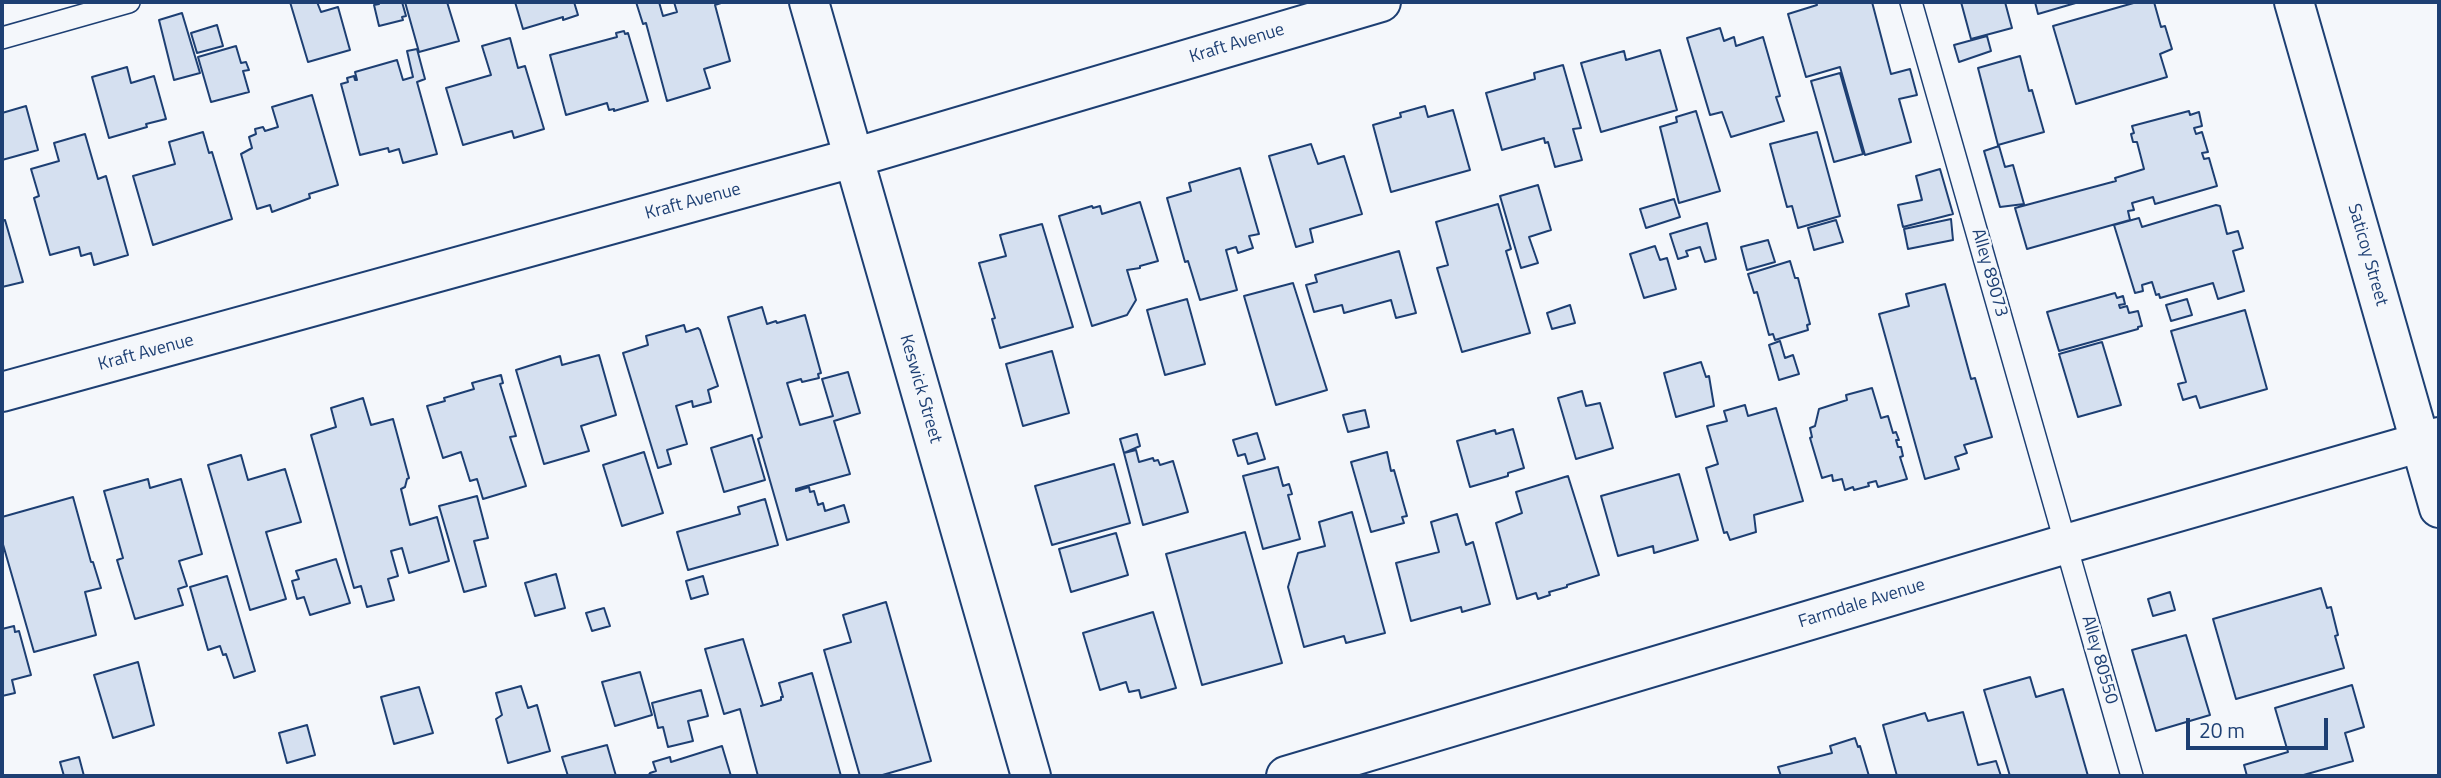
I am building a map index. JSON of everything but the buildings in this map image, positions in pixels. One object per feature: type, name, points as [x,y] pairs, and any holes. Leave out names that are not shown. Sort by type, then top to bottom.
[{"type":"street","name":"Keswick Street","points":[[809,2],[1031,776]]},
{"type":"street","name":"Kraft Avenue","points":[[2,392],[853,158],[1381,2]]},
{"type":"street","name":"Saticoy Street","points":[[2294,2],[2430,439],[2439,508]]},
{"type":"street","name":"Farmdale Avenue","points":[[1286,776],[2066,544],[2430,439]]},
{"type":"lane","points":[[2,38],[129,2]]},
{"type":"lane","name":"Alley 89073","points":[[1912,2],[2066,544]]},
{"type":"lane","name":"Alley 80550","points":[[2066,544],[2132,776]]}]
